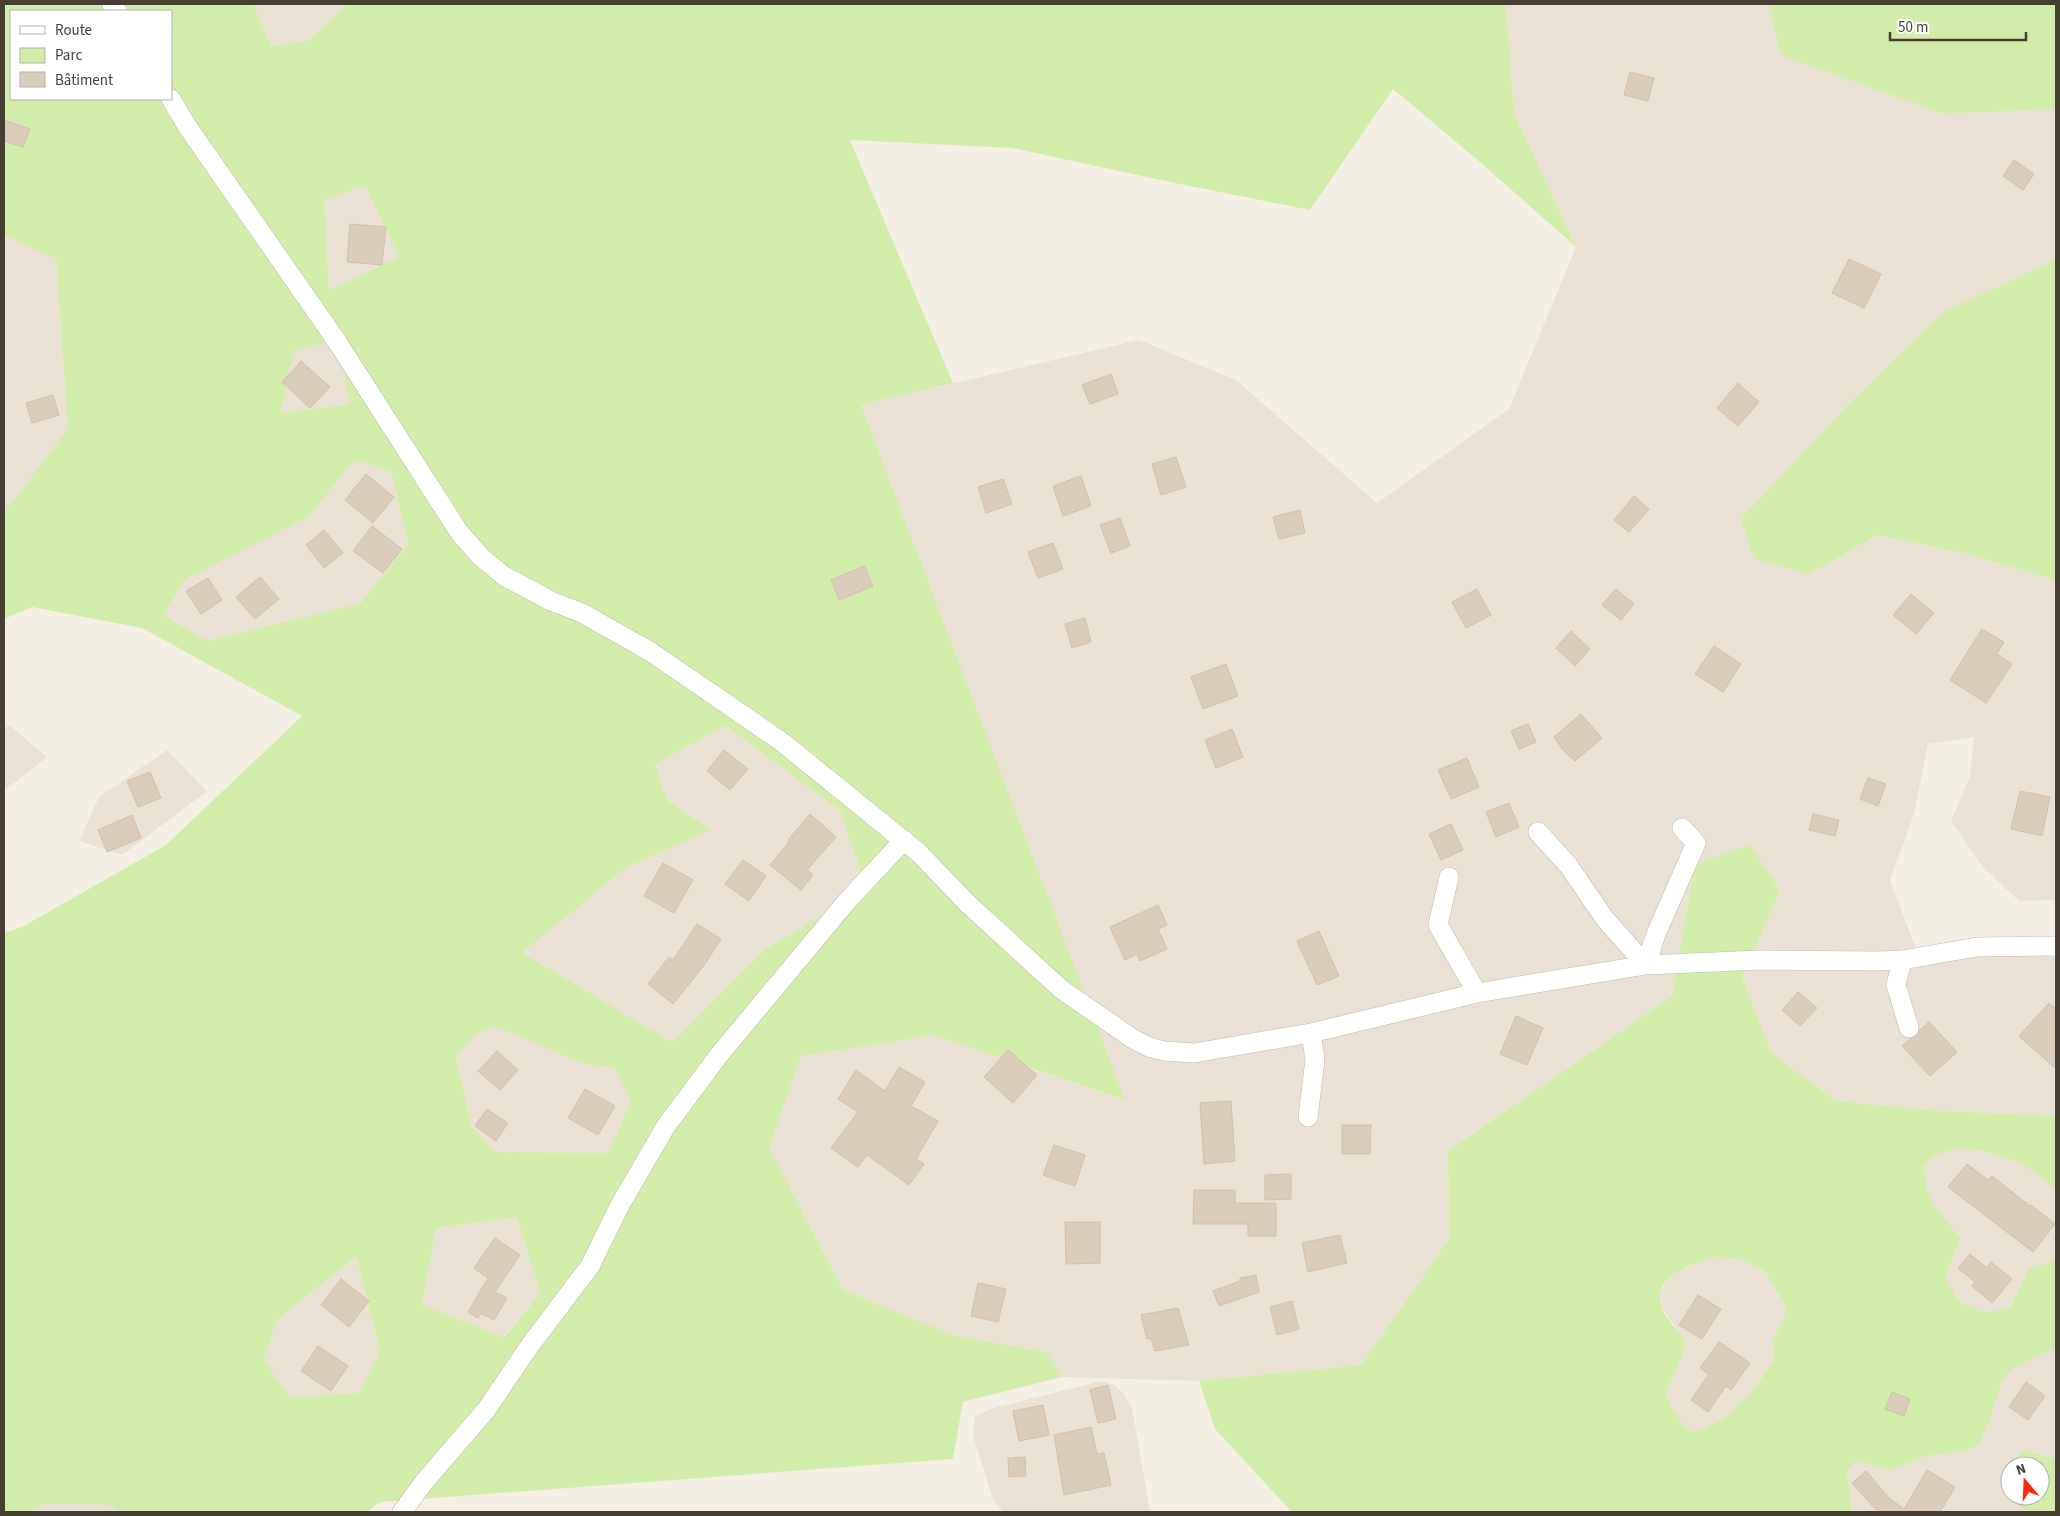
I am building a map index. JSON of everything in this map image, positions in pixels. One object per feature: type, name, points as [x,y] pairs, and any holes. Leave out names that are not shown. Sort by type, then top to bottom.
[{"type":"street","points":[[172,100],[193,134],[336,340],[459,532],[482,557],[504,576],[524,588],[550,601],[582,613],[651,652],[782,742],[904,840],[968,904],[1061,989],[1133,1039],[1149,1047],[1164,1051],[1194,1054],[1311,1033],[1477,993],[1646,965],[1724,960],[1902,960],[1977,947],[2056,946]]},
{"type":"street","points":[[1646,965],[1656,934],[1696,843],[1682,828]]},
{"type":"street","points":[[1538,832],[1568,865],[1605,919],[1646,965]]},
{"type":"street","points":[[402,1512],[424,1482],[486,1410],[531,1344],[590,1266],[620,1205],[666,1126],[719,1055],[848,900],[904,840]]},
{"type":"street","points":[[1449,877],[1438,924],[1477,993]]},
{"type":"street","points":[[1902,960],[1896,985],[1909,1028]]},
{"type":"street","points":[[1308,1117],[1315,1060],[1311,1033]]},
{"type":"shaded area","points":[[254,4],[347,4],[309,40],[271,47]]},
{"type":"shaded area","points":[[1506,4],[1769,4],[1780,55],[1944,114],[2056,109],[2056,259],[1942,313],[1809,574],[1878,535],[1967,554],[2056,580],[2056,900],[2019,901],[1982,866],[1951,821],[1970,776],[1974,737],[1928,744],[1914,814],[1890,880],[1919,957],[2056,947],[2056,1116],[1927,1110],[1836,1101],[1772,1053],[1742,977],[1780,891],[1695,864],[1672,996],[1448,1151],[1449,1239],[1361,1365],[1199,1381],[1061,1377],[1048,1353],[950,1334],[843,1290],[769,1148],[801,1055],[933,1035],[1124,1100],[861,405],[1139,340],[1236,380],[1377,503],[1509,409],[1576,247],[1514,113]]},
{"type":"shaded area","points":[[365,185],[399,257],[329,290],[324,199]]},
{"type":"shaded area","points":[[4,235],[56,259],[68,430],[4,513]]},
{"type":"shaded area","points":[[336,340],[350,404],[281,413],[294,351]]},
{"type":"shaded area","points":[[355,460],[391,471],[408,544],[361,603],[208,641],[164,615],[184,580],[308,517]]},
{"type":"shaded area","points":[[10,726],[47,757],[8,788],[4,788],[4,728]]},
{"type":"shaded area","points":[[726,726],[840,811],[861,873],[848,900],[764,950],[672,1044],[521,951],[627,867],[709,830],[667,800],[655,764]]},
{"type":"shaded area","points":[[167,750],[207,791],[122,855],[79,841],[99,797]]},
{"type":"shaded area","points":[[495,1025],[584,1064],[614,1068],[631,1100],[609,1153],[495,1152],[471,1126],[456,1056],[475,1035]]},
{"type":"shaded area","points":[[1958,1148],[1983,1151],[2021,1163],[2056,1189],[2056,1260],[2029,1269],[2010,1307],[1998,1312],[1970,1309],[1949,1288],[1945,1276],[1961,1238],[1934,1206],[1928,1193],[1923,1167],[1933,1156]]},
{"type":"shaded area","points":[[517,1217],[540,1293],[503,1337],[422,1305],[436,1228]]},
{"type":"shaded area","points":[[356,1255],[380,1351],[360,1393],[289,1397],[264,1359],[277,1320]]},
{"type":"shaded area","points":[[1712,1257],[1741,1259],[1765,1271],[1785,1305],[1785,1318],[1772,1341],[1773,1361],[1757,1386],[1727,1416],[1702,1430],[1688,1431],[1670,1405],[1666,1392],[1683,1355],[1685,1341],[1661,1306],[1660,1293],[1666,1282],[1676,1272]]},
{"type":"shaded area","points":[[2056,1347],[2056,1459],[2023,1450],[2017,1456],[2000,1456],[2000,1506],[2019,1506],[2028,1512],[1850,1512],[1852,1510],[1847,1472],[1855,1461],[1891,1470],[1927,1456],[1966,1451],[1990,1420],[2001,1380],[2012,1369]]},
{"type":"shaded area","points":[[1097,1382],[1107,1382],[1116,1386],[1124,1394],[1132,1408],[1150,1512],[1004,1512],[994,1502],[973,1435],[975,1417],[990,1409]]},
{"type":"shaded area","points":[[43,1504],[112,1505],[118,1512],[28,1512]]},
{"type":"green space","points":[[4,4],[254,4],[271,47],[309,40],[347,4],[1506,4],[1514,113],[1576,247],[1480,162],[1393,89],[1310,210],[1012,148],[850,140],[953,383],[861,405],[1125,1100],[933,1035],[801,1056],[769,1148],[843,1290],[950,1334],[1048,1353],[1061,1377],[963,1402],[953,1459],[380,1502],[367,1512],[118,1512],[112,1505],[43,1504],[28,1512],[4,1512],[4,933],[22,927],[166,845],[302,716],[142,628],[32,607],[4,619],[4,513],[68,429],[56,259],[4,235]],"holes":[[[365,185],[399,257],[329,290],[324,200]],[[336,340],[350,404],[281,413],[294,351]],[[355,460],[391,471],[408,544],[361,603],[208,641],[164,615],[184,580],[308,517]],[[726,726],[840,811],[861,873],[848,900],[764,950],[672,1043],[522,952],[627,867],[710,830],[667,800],[655,764]],[[495,1026],[584,1064],[614,1068],[631,1100],[609,1153],[495,1152],[471,1126],[456,1056],[475,1035]],[[517,1217],[540,1293],[504,1337],[422,1305],[436,1228]],[[356,1256],[380,1351],[359,1393],[289,1397],[264,1359],[277,1320]]]},
{"type":"green space","points":[[1769,4],[2056,4],[2056,109],[1944,114],[1780,55]]},
{"type":"green space","points":[[2056,259],[2056,580],[1967,554],[1878,535],[1809,574],[1754,559],[1741,519],[1847,406],[1942,313]]},
{"type":"green space","points":[[1750,845],[1780,891],[1742,977],[1772,1053],[1836,1101],[1927,1110],[2056,1116],[2056,1189],[2021,1163],[1983,1151],[1958,1148],[1933,1156],[1923,1167],[1928,1193],[1934,1206],[1961,1238],[1945,1276],[1949,1286],[1962,1302],[1979,1310],[1989,1311],[2010,1307],[2029,1269],[2056,1260],[2056,1347],[2012,1369],[2002,1380],[1990,1420],[1978,1445],[1966,1451],[1927,1456],[1891,1470],[1855,1461],[1847,1472],[1852,1511],[1850,1512],[1292,1512],[1215,1429],[1199,1381],[1361,1365],[1449,1239],[1448,1151],[1672,996],[1695,864]],"holes":[[[1713,1257],[1741,1259],[1765,1271],[1785,1305],[1785,1317],[1772,1341],[1773,1361],[1757,1386],[1727,1416],[1702,1430],[1688,1431],[1670,1405],[1666,1392],[1683,1355],[1685,1340],[1662,1309],[1660,1295],[1668,1279],[1685,1268]]]},
{"type":"green space","points":[[2023,1450],[2045,1456],[2017,1456]]},
{"type":"green space","points":[[2050,1457],[2056,1459],[2056,1512],[2028,1512],[2019,1506],[2050,1506]]},
{"type":"building","points":[[1630,72],[1654,78],[1648,101],[1624,95]]},
{"type":"building","points":[[4,120],[30,129],[23,147],[4,141]]},
{"type":"building","points":[[2014,160],[2034,174],[2023,190],[2003,176]]},
{"type":"building","points":[[350,224],[386,227],[382,265],[347,262]]},
{"type":"building","points":[[1849,259],[1881,274],[1864,308],[1832,293]]},
{"type":"building","points":[[301,361],[330,387],[310,408],[282,382]]},
{"type":"building","points":[[1111,374],[1118,394],[1090,404],[1082,385]]},
{"type":"building","points":[[1738,383],[1759,402],[1738,426],[1717,408]]},
{"type":"building","points":[[53,395],[59,415],[32,423],[26,403]]},
{"type":"building","points":[[1176,457],[1186,487],[1161,495],[1152,464]]},
{"type":"building","points":[[366,474],[394,497],[373,523],[345,500]]},
{"type":"building","points":[[1081,476],[1091,506],[1063,516],[1053,486]]},
{"type":"building","points":[[1003,479],[1012,504],[986,513],[978,487]]},
{"type":"building","points":[[1634,496],[1649,509],[1629,532],[1614,520]]},
{"type":"building","points":[[1300,510],[1305,533],[1279,539],[1273,517]]},
{"type":"building","points":[[1120,518],[1130,546],[1111,553],[1100,525]]},
{"type":"building","points":[[372,526],[402,549],[383,573],[353,551]]},
{"type":"building","points":[[324,530],[343,553],[324,568],[306,545]]},
{"type":"building","points":[[1053,543],[1063,569],[1038,578],[1028,552]]},
{"type":"building","points":[[864,566],[873,586],[839,600],[831,580]]},
{"type":"building","points":[[260,577],[279,599],[255,619],[236,597]]},
{"type":"building","points":[[208,578],[222,600],[201,614],[186,591]]},
{"type":"building","points":[[1477,589],[1491,615],[1466,628],[1452,602]]},
{"type":"building","points":[[1616,589],[1634,604],[1621,620],[1602,605]]},
{"type":"building","points":[[1911,594],[1934,613],[1916,634],[1893,615]]},
{"type":"building","points":[[1085,618],[1091,642],[1072,648],[1065,624]]},
{"type":"building","points":[[1982,629],[2004,642],[1997,654],[2012,664],[1986,703],[1950,680]]},
{"type":"building","points":[[1571,631],[1590,649],[1575,666],[1556,648]]},
{"type":"building","points":[[1714,646],[1741,664],[1723,692],[1695,674]]},
{"type":"building","points":[[1226,664],[1238,696],[1203,709],[1191,677]]},
{"type":"building","points":[[1581,714],[1602,738],[1575,761],[1563,750],[1554,737]]},
{"type":"building","points":[[1528,724],[1536,742],[1519,749],[1511,731]]},
{"type":"building","points":[[1232,729],[1243,757],[1216,768],[1205,740]]},
{"type":"building","points":[[724,750],[748,769],[730,790],[707,771]]},
{"type":"building","points":[[1467,758],[1479,787],[1451,799],[1438,770]]},
{"type":"building","points":[[150,772],[161,798],[138,807],[127,781]]},
{"type":"building","points":[[1868,778],[1886,784],[1878,806],[1860,799]]},
{"type":"building","points":[[2020,791],[2050,797],[2042,836],[2011,829]]},
{"type":"building","points":[[1509,803],[1519,827],[1496,837],[1486,812]]},
{"type":"building","points":[[810,814],[836,837],[807,870],[813,875],[801,890],[770,865]]},
{"type":"building","points":[[1813,814],[1839,820],[1835,836],[1809,830]]},
{"type":"building","points":[[132,815],[141,838],[107,852],[98,830]]},
{"type":"building","points":[[1451,824],[1463,850],[1441,860],[1429,834]]},
{"type":"building","points":[[743,860],[766,876],[749,901],[725,884]]},
{"type":"building","points":[[663,863],[693,880],[674,913],[644,896]]},
{"type":"building","points":[[1158,905],[1167,925],[1158,929],[1167,949],[1140,961],[1137,954],[1125,960],[1110,927]]},
{"type":"building","points":[[697,924],[721,939],[705,964],[673,1004],[648,984],[669,957],[673,960]]},
{"type":"building","points":[[1319,931],[1339,976],[1317,985],[1297,941]]},
{"type":"building","points":[[1798,992],[1817,1008],[1800,1026],[1782,1010]]},
{"type":"building","points":[[2049,1003],[2056,1009],[2056,1069],[2019,1036]]},
{"type":"building","points":[[1516,1016],[1543,1028],[1527,1065],[1500,1054]]},
{"type":"building","points":[[1929,1022],[1957,1052],[1930,1076],[1902,1046],[1917,1036],[1920,1030]]},
{"type":"building","points":[[1008,1050],[1037,1075],[1013,1103],[984,1077]]},
{"type":"building","points":[[497,1051],[518,1070],[500,1090],[478,1071]]},
{"type":"building","points":[[899,1067],[925,1082],[911,1106],[938,1121],[916,1159],[924,1164],[909,1185],[867,1155],[858,1167],[831,1148],[858,1112],[838,1099],[856,1070],[885,1091]]},
{"type":"building","points":[[585,1089],[615,1106],[598,1135],[568,1118]]},
{"type":"building","points":[[1231,1101],[1235,1161],[1204,1164],[1200,1103]]},
{"type":"building","points":[[487,1109],[508,1123],[496,1141],[475,1126]]},
{"type":"building","points":[[1342,1125],[1371,1125],[1370,1154],[1342,1154]]},
{"type":"building","points":[[1054,1145],[1085,1155],[1075,1186],[1043,1175]]},
{"type":"building","points":[[1967,1164],[1988,1180],[1992,1176],[2055,1224],[2033,1252],[1948,1187]]},
{"type":"building","points":[[1291,1174],[1291,1199],[1265,1200],[1265,1175]]},
{"type":"building","points":[[1194,1190],[1235,1190],[1235,1203],[1276,1203],[1276,1236],[1248,1236],[1248,1224],[1193,1224]]},
{"type":"building","points":[[1065,1222],[1100,1222],[1100,1263],[1066,1264]]},
{"type":"building","points":[[1340,1235],[1347,1263],[1308,1272],[1302,1243]]},
{"type":"building","points":[[495,1238],[520,1255],[495,1292],[507,1298],[494,1320],[481,1313],[478,1318],[468,1312],[488,1278],[474,1268]]},
{"type":"building","points":[[1970,1254],[1987,1268],[1991,1262],[2012,1279],[1992,1303],[1972,1286],[1975,1282],[1958,1268]]},
{"type":"building","points":[[1256,1275],[1259,1292],[1219,1306],[1213,1291],[1240,1281],[1240,1278]]},
{"type":"building","points":[[341,1279],[369,1301],[349,1327],[321,1305]]},
{"type":"building","points":[[978,1283],[1006,1289],[998,1322],[971,1316]]},
{"type":"building","points":[[1698,1295],[1721,1309],[1702,1339],[1679,1325]]},
{"type":"building","points":[[1292,1301],[1299,1329],[1277,1335],[1270,1307]]},
{"type":"building","points":[[1178,1308],[1189,1345],[1155,1351],[1151,1338],[1147,1339],[1141,1315]]},
{"type":"building","points":[[1719,1342],[1750,1363],[1731,1390],[1726,1386],[1708,1412],[1691,1400],[1709,1374],[1700,1368]]},
{"type":"building","points":[[318,1346],[348,1366],[331,1391],[301,1371]]},
{"type":"building","points":[[2026,1382],[2045,1396],[2028,1420],[2009,1407]]},
{"type":"building","points":[[1108,1385],[1116,1419],[1098,1423],[1090,1390]]},
{"type":"building","points":[[1892,1392],[1910,1399],[1904,1416],[1885,1409]]},
{"type":"building","points":[[1043,1405],[1049,1435],[1019,1441],[1013,1411]]},
{"type":"building","points":[[1091,1427],[1097,1454],[1104,1453],[1111,1485],[1064,1495],[1054,1435]]},
{"type":"building","points":[[1025,1457],[1026,1476],[1009,1477],[1008,1458]]},
{"type":"building","points":[[1927,1470],[1955,1487],[1940,1512],[1878,1512],[1852,1483],[1866,1471],[1889,1498],[1904,1509]]}]
